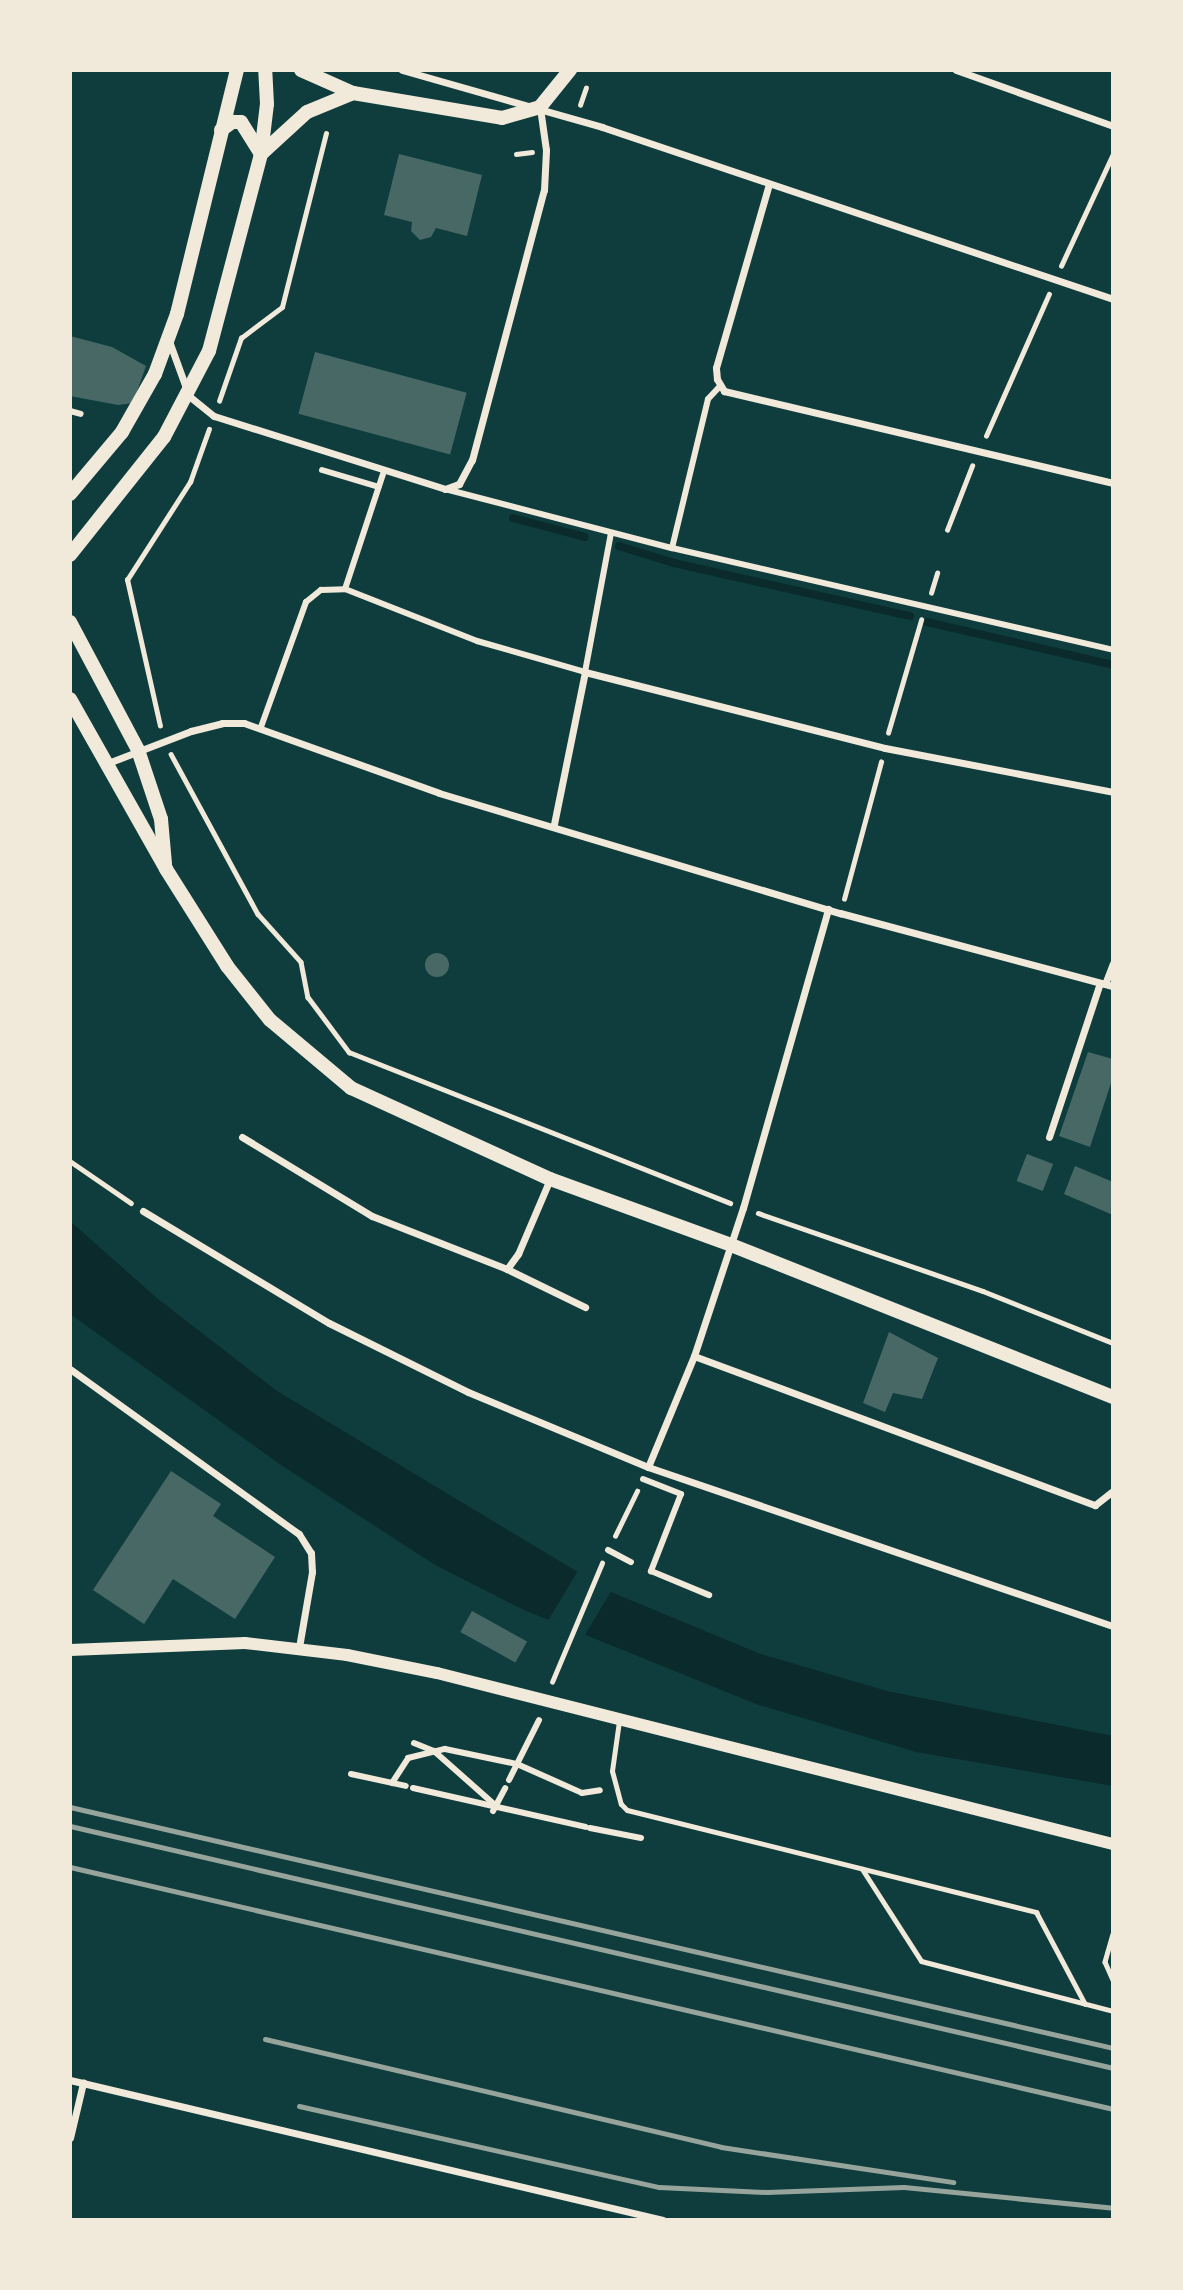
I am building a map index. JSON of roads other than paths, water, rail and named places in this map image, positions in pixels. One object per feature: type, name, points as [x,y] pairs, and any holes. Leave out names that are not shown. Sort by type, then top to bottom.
[{"type":"main road","points":[[70,494],[122,432],[146,395],[168,339],[237,70]]},
{"type":"main road","points":[[70,555],[164,437],[188,396],[224,301],[261,154],[267,104],[265,70]]},
{"type":"main road","points":[[301,70],[353,93],[502,118],[540,107],[570,70]]},
{"type":"main road","points":[[261,154],[307,112],[353,93]]},
{"type":"main road","points":[[221,130],[232,122],[241,122],[261,154]]},
{"type":"main road","points":[[72,625],[138,750],[161,819],[166,869]]},
{"type":"main road","points":[[70,699],[166,869],[228,966],[271,1020],[316,1062],[351,1088],[400,1114],[550,1179],[731,1245],[1113,1397]]},
{"type":"street","points":[[402,70],[540,107],[1113,299]]},
{"type":"street","points":[[957,70],[1113,126]]},
{"type":"street","points":[[445,489],[459,484],[472,460],[544,190],[546,150],[540,107]]},
{"type":"street","points":[[769,184],[716,368],[720,386],[732,394],[1113,484]]},
{"type":"street","points":[[168,339],[188,396],[214,416],[445,489],[611,533],[1113,650]]},
{"type":"street","points":[[671,548],[708,399],[720,386]]},
{"type":"street","points":[[70,411],[81,414]]},
{"type":"street","points":[[323,470],[379,487]]},
{"type":"street","points":[[345,589],[384,471]]},
{"type":"street","points":[[554,824],[611,533]]},
{"type":"street","points":[[261,727],[306,602],[321,590],[345,589],[477,641],[584,672],[884,748],[1113,792]]},
{"type":"street","points":[[107,763],[222,723],[261,727],[439,793],[554,824],[840,913],[1106,984]]},
{"type":"street","points":[[649,1467],[694,1356],[743,1208],[828,909]]},
{"type":"street","points":[[1049,1137],[1113,963]]},
{"type":"street","points":[[242,1137],[372,1216],[507,1269],[584,1307]]},
{"type":"street","points":[[507,1269],[518,1254],[550,1179]]},
{"type":"street","points":[[144,1211],[352,1334],[468,1392],[649,1467],[1113,1626]]},
{"type":"street","points":[[694,1356],[1095,1505],[1113,1491]]},
{"type":"street","points":[[70,1369],[299,1534],[310,1553],[312,1572],[299,1647]]},
{"type":"street","points":[[643,1479],[681,1494],[651,1570],[709,1595]]},
{"type":"street","points":[[607,1552],[631,1562]]},
{"type":"street","points":[[70,1650],[193,1643],[299,1647],[437,1672],[619,1721],[1113,1844]]},
{"type":"street","points":[[509,1780],[539,1720]]},
{"type":"street","points":[[414,1743],[434,1751],[495,1809]]},
{"type":"street","points":[[391,1783],[408,1758],[445,1749],[517,1763],[582,1793],[600,1790]]},
{"type":"street","points":[[351,1774],[495,1809],[641,1838]]},
{"type":"street","points":[[495,1809],[505,1788]]},
{"type":"street","points":[[70,2080],[663,2220]]},
{"type":"street","points":[[70,2138],[83,2083]]},
{"type":"lane","points":[[619,1721],[612,1771],[621,1804],[627,1810],[1036,1912],[1085,2004]]},
{"type":"lane","points":[[862,1869],[920,1961],[1113,2011]]},
{"type":"water","points":[[70,1221],[158,1299],[277,1391],[611,1592],[758,1653],[887,1691],[1113,1736],[1113,1786],[916,1752],[756,1704],[524,1610],[435,1565],[281,1465],[70,1314]]},
{"type":"waterway","points":[[513,518],[585,537]]},
{"type":"waterway","points":[[619,546],[674,563],[910,616]]},
{"type":"waterway","points":[[927,622],[1113,665]]},
{"type":"railway","points":[[70,1807],[1113,2048]]},
{"type":"railway","points":[[70,1826],[1113,2068]]},
{"type":"railway","points":[[70,1867],[1113,2109]]},
{"type":"railway","points":[[265,2039],[721,2147],[953,2182]]},
{"type":"railway","points":[[299,2106],[659,2187],[767,2192],[904,2187],[1113,2208]]}]
